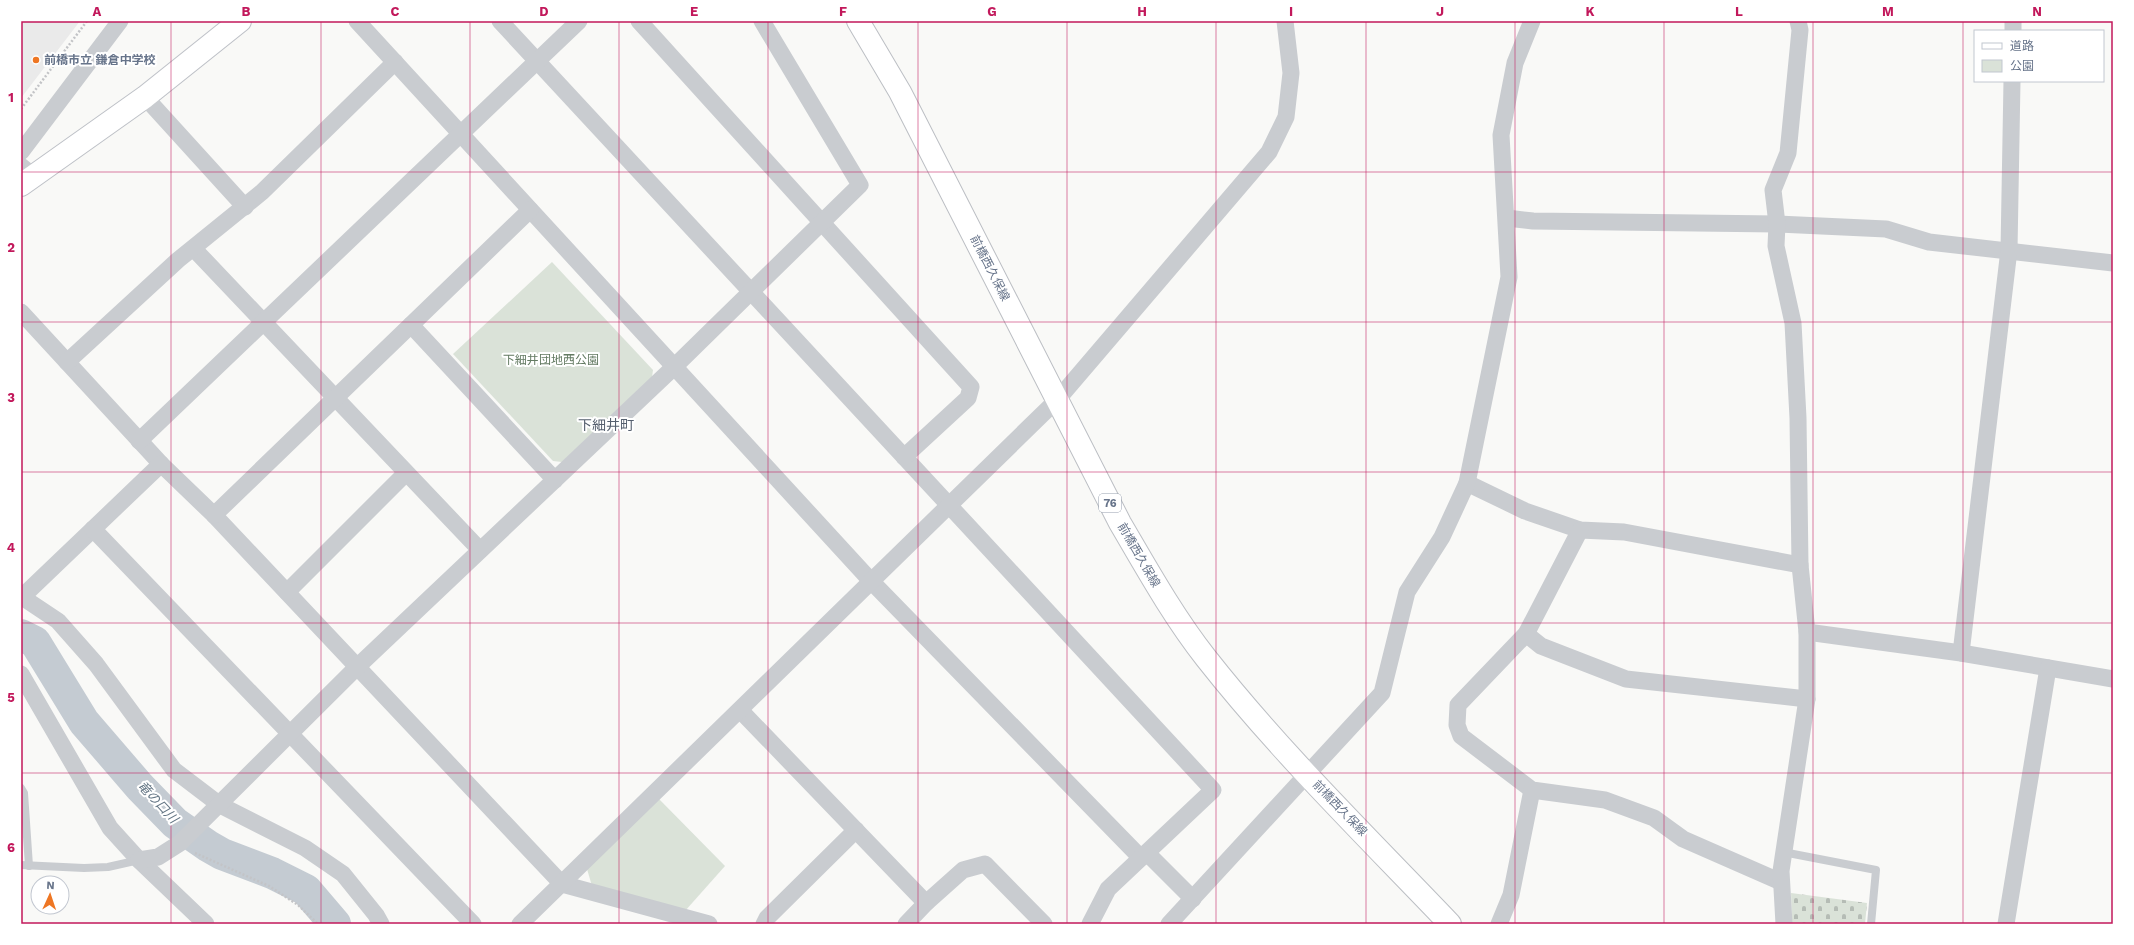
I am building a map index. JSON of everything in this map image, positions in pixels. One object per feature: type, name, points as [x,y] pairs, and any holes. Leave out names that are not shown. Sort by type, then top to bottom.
[{"type":"main road","points":[[25,176],[145,97],[240,21]]},
{"type":"main road","name":"前橋西久保線","points":[[858,21],[900,92],[1058,398],[1120,523],[1157,587],[1206,657],[1308,775],[1450,924]]},
{"type":"street","points":[[21,152],[120,21]]},
{"type":"street","points":[[358,21],[871,581],[1144,855],[1193,899]]},
{"type":"street","points":[[500,21],[1214,790],[1108,889],[1090,924]]},
{"type":"street","points":[[139,442],[579,21]]},
{"type":"street","points":[[638,21],[971,387],[968,398],[904,457]]},
{"type":"street","points":[[140,860],[158,858],[179,844],[356,668],[674,367],[860,184],[762,21]]},
{"type":"street","points":[[520,924],[1058,398],[1269,152],[1286,117],[1291,73],[1285,21]]},
{"type":"street","points":[[1170,924],[1382,693],[1407,592],[1442,536],[1467,483],[1510,277],[1501,134],[1515,63],[1532,21]]},
{"type":"street","points":[[1784,924],[1781,882],[1783,852],[1807,699],[1807,632],[1800,565],[1798,418],[1793,323],[1776,246],[1777,224],[1773,190],[1788,153],[1800,30],[1798,21]]},
{"type":"street","points":[[67,362],[178,260],[194,249],[262,192],[395,62]]},
{"type":"street","points":[[1961,653],[2009,250],[2012,82]]},
{"type":"street","points":[[145,97],[245,207]]},
{"type":"street","points":[[214,515],[530,210]]},
{"type":"street","points":[[1507,218],[1533,221],[1777,224],[1886,229],[1929,242],[2113,263]]},
{"type":"street","points":[[194,249],[480,550]]},
{"type":"street","points":[[21,312],[139,442],[214,515],[356,668],[562,884],[709,924]]},
{"type":"street","points":[[411,325],[555,480]]},
{"type":"street","points":[[161,464],[22,597],[58,621],[96,664],[174,770],[215,808],[305,848],[343,874],[376,915],[381,924]]},
{"type":"street","points":[[287,592],[406,473]]},
{"type":"street","points":[[1467,483],[1525,511],[1580,530],[1624,532],[1800,565]]},
{"type":"street","points":[[93,529],[473,924]]},
{"type":"street","points":[[1580,530],[1526,634],[1458,705],[1457,725],[1461,736],[1532,790],[1605,800],[1654,818],[1682,839],[1781,882]]},
{"type":"street","points":[[1807,632],[1961,653],[2113,679]]},
{"type":"street","points":[[1526,634],[1541,646],[1626,679],[1807,699]]},
{"type":"street","points":[[2006,924],[2048,668]]},
{"type":"street","points":[[21,674],[110,828],[140,860],[206,924]]},
{"type":"street","points":[[740,710],[926,903]]},
{"type":"street","points":[[1499,924],[1511,895],[1532,790]]},
{"type":"street","points":[[764,924],[767,918],[856,830]]},
{"type":"street","points":[[906,924],[926,903],[963,870],[985,864],[1044,924]]},
{"type":"lane","points":[[21,788],[24,793],[25,866],[84,868],[108,867],[140,860]]},
{"type":"lane","points":[[1783,852],[1876,870],[1871,924]]},
{"type":"path","points":[[21,109],[88,21]]},
{"type":"path","points":[[179,844],[269,886],[298,904],[318,924]]},
{"type":"shaded area","name":"前橋市立 鎌倉中学校","points":[[21,21],[80,21],[21,98]]},
{"type":"green space","name":"下細井団地西公園","points":[[552,262],[653,370],[652,377],[562,462],[553,461],[453,354]]},
{"type":"green space","points":[[658,798],[725,866],[685,911],[592,886],[587,869]]},
{"type":"green space","points":[[1791,893],[1867,903],[1865,924],[1792,924]]},
{"type":"waterway","name":"竜の口川","points":[[21,635],[35,642],[84,722],[140,787],[175,823],[222,854],[272,873],[306,890],[335,924]]},
{"type":"place","name":"前橋市立 鎌倉中学校","points":[[36,60]]},
{"type":"district","name":"下細井町","points":[[606,425]]}]
